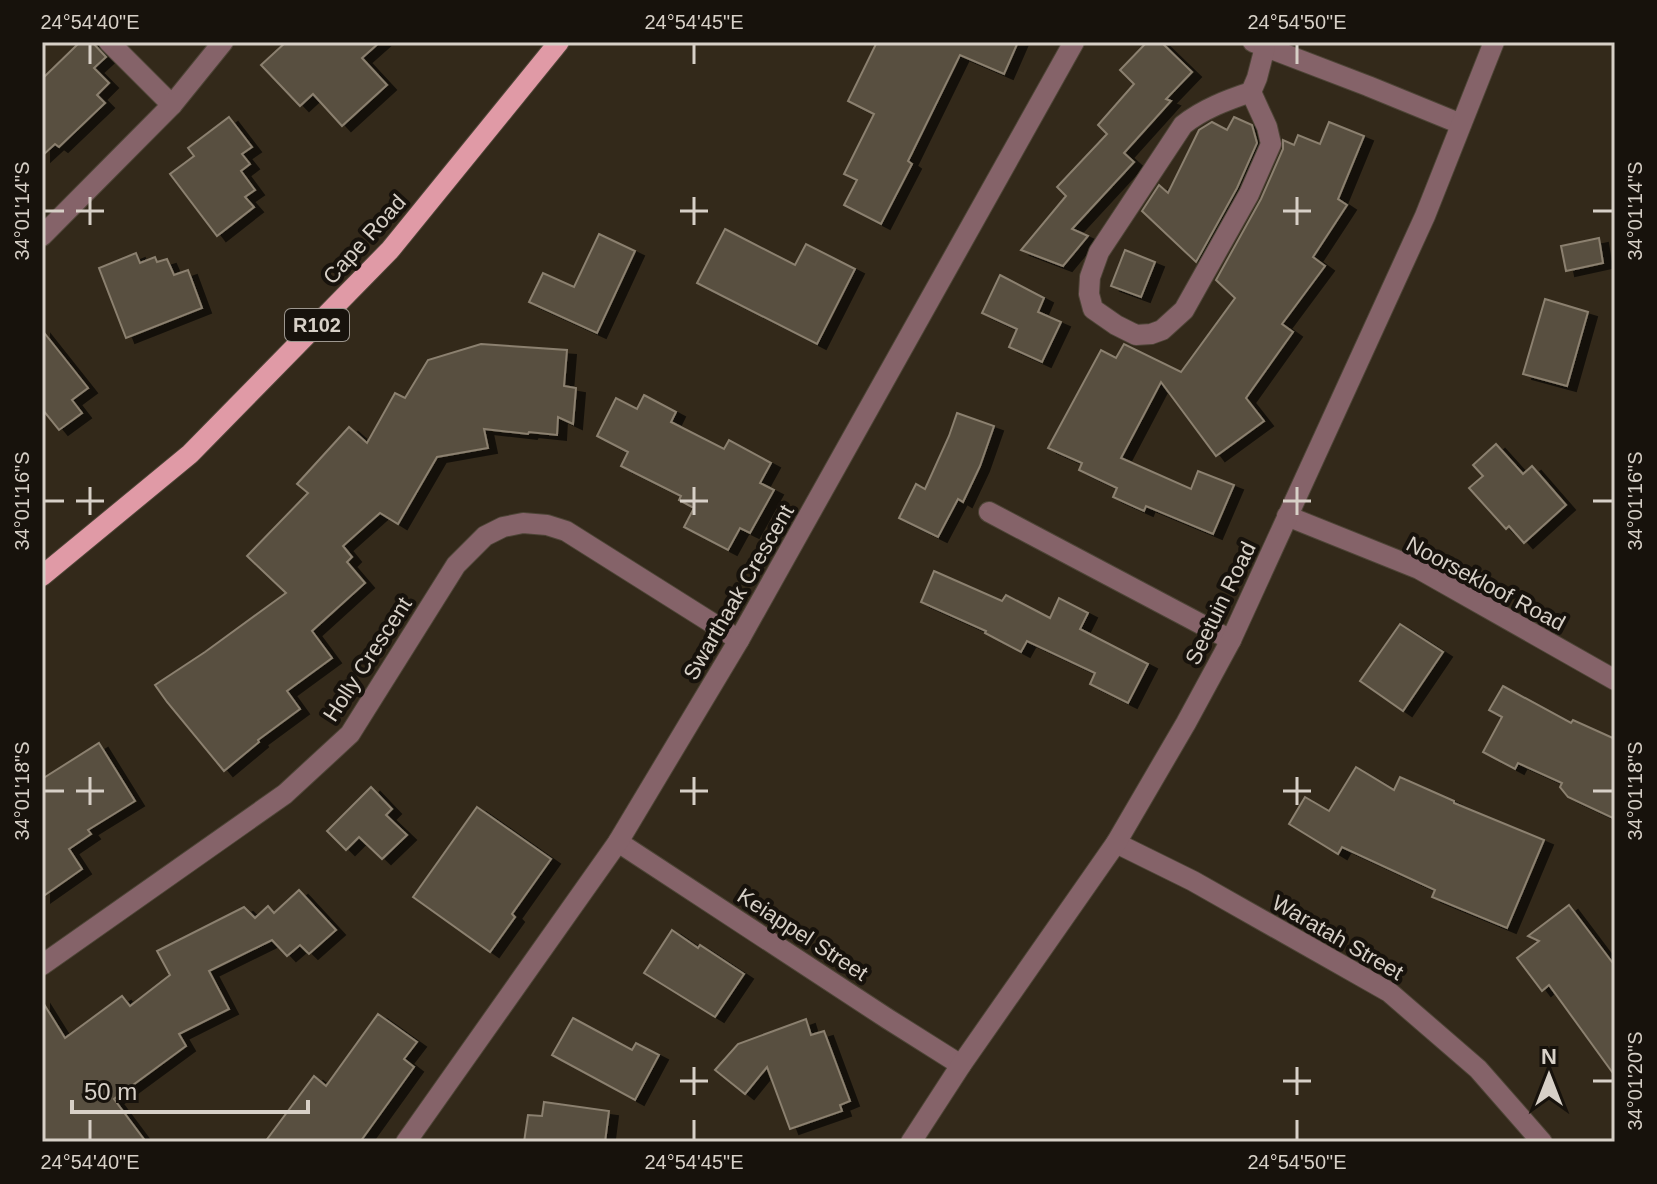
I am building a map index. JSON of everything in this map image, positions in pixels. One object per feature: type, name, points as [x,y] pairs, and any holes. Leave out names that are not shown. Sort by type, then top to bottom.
[{"type":"main road","name":"Cape Road","points":[[42,576],[190,454],[379,262],[559,42]]},
{"type":"street","points":[[109,42],[172,105]]},
{"type":"street","points":[[42,236],[172,105],[223,42]]},
{"type":"street","name":"Swarthaak Crescent","points":[[406,1142],[618,842],[739,640],[1074,42]]},
{"type":"street","name":"Seetuin Road","points":[[911,1142],[1116,843],[1231,640],[1425,216],[1494,42]]},
{"type":"street","points":[[1251,92],[1271,144],[1249,194],[1184,310],[1162,330],[1151,334],[1136,335],[1116,325],[1093,309],[1089,294],[1090,277],[1099,252],[1183,125],[1194,116],[1251,92],[1257,78],[1259,44],[1461,124]]},
{"type":"street","points":[[989,512],[1231,640]]},
{"type":"street","name":"Noorsekloof Road","points":[[1287,516],[1419,569],[1615,680]]},
{"type":"street","name":"Holly Crescent","points":[[42,965],[285,794],[350,734],[456,565],[485,536],[503,527],[523,523],[547,525],[566,531],[739,640]]},
{"type":"street","name":"Keiappel Street","points":[[618,842],[961,1065]]},
{"type":"street","name":"Waratah Street","points":[[1116,843],[1193,881],[1389,992],[1478,1069],[1542,1142]]},
{"type":"building","points":[[80,42],[92,42],[106,57],[94,68],[109,83],[97,95],[105,103],[59,147],[55,144],[42,156],[42,79]]},
{"type":"building","points":[[286,42],[380,42],[362,58],[387,85],[342,126],[313,94],[300,106],[261,65]]},
{"type":"building","points":[[877,42],[1018,42],[1004,74],[960,55],[908,161],[912,164],[881,224],[844,205],[857,180],[844,174],[874,114],[848,101]]},
{"type":"building","points":[[1147,42],[1161,42],[1192,72],[1166,99],[1171,101],[1124,153],[1134,162],[1072,229],[1088,236],[1063,266],[1021,250],[1066,196],[1057,187],[1107,134],[1098,125],[1134,84],[1120,70]]},
{"type":"building","points":[[229,117],[252,147],[242,154],[250,164],[241,171],[255,190],[245,197],[254,207],[217,236],[170,174],[194,156],[188,148]]},
{"type":"building","points":[[1234,117],[1252,125],[1257,143],[1237,188],[1196,262],[1142,211],[1159,185],[1168,193],[1199,130],[1212,122],[1227,130]]},
{"type":"building","points":[[1329,122],[1364,136],[1338,199],[1347,205],[1313,257],[1325,266],[1282,324],[1293,332],[1246,398],[1264,421],[1216,456],[1161,382],[1121,458],[1191,489],[1198,471],[1234,485],[1213,534],[1146,506],[1144,511],[1113,497],[1117,488],[1079,470],[1082,463],[1048,448],[1101,350],[1116,358],[1124,344],[1181,372],[1235,298],[1216,280],[1261,199],[1283,149],[1283,140],[1294,145],[1298,135],[1320,144]]},
{"type":"building","points":[[725,229],[795,265],[806,244],[855,269],[817,344],[697,283]]},
{"type":"building","points":[[599,234],[635,251],[597,333],[529,302],[543,273],[574,287]]},
{"type":"building","points":[[1599,238],[1603,263],[1566,271],[1561,246]]},
{"type":"building","points":[[1125,250],[1155,262],[1141,297],[1111,286]]},
{"type":"building","points":[[136,253],[140,263],[155,257],[157,262],[167,259],[174,275],[188,270],[202,308],[126,338],[99,268]]},
{"type":"building","points":[[1000,275],[1044,298],[1038,312],[1061,322],[1042,362],[1009,347],[1017,329],[982,313]]},
{"type":"building","points":[[1545,299],[1588,312],[1567,386],[1523,374]]},
{"type":"building","points":[[42,330],[88,388],[72,400],[82,413],[59,430],[42,409]]},
{"type":"building","points":[[481,344],[567,350],[564,386],[576,388],[573,424],[558,417],[557,435],[484,429],[488,448],[437,457],[398,524],[380,513],[343,546],[352,557],[347,562],[365,583],[312,631],[332,658],[287,691],[300,709],[258,740],[224,771],[155,685],[286,593],[247,556],[308,493],[297,484],[349,427],[367,443],[395,393],[405,398],[428,360]]},
{"type":"building","points":[[644,395],[676,412],[671,422],[724,449],[729,440],[771,463],[760,483],[774,490],[750,533],[740,528],[728,550],[684,527],[694,508],[679,500],[681,496],[621,466],[628,452],[597,436],[616,398],[637,409]]},
{"type":"building","points":[[957,413],[994,426],[963,502],[958,499],[938,537],[899,518],[916,484],[925,489]]},
{"type":"building","points":[[1496,444],[1523,474],[1532,466],[1566,505],[1524,543],[1509,526],[1506,529],[1469,488],[1483,476],[1473,465]]},
{"type":"building","points":[[934,571],[1002,601],[1006,595],[1050,618],[1059,598],[1088,613],[1080,629],[1148,664],[1128,703],[1090,684],[1095,673],[1027,641],[1021,652],[986,631],[921,602]]},
{"type":"building","points":[[1400,624],[1443,652],[1403,711],[1360,681]]},
{"type":"building","points":[[1503,686],[1571,723],[1573,720],[1615,739],[1615,819],[1568,797],[1560,787],[1562,783],[1518,763],[1515,769],[1483,752],[1502,717],[1489,710]]},
{"type":"building","points":[[99,743],[135,801],[88,830],[91,834],[69,849],[82,869],[42,897],[42,779]]},
{"type":"building","points":[[1356,767],[1394,790],[1400,777],[1544,840],[1507,928],[1432,897],[1435,890],[1342,847],[1338,854],[1289,824],[1305,797],[1329,811]]},
{"type":"building","points":[[371,787],[392,809],[386,815],[407,835],[382,859],[359,837],[346,850],[327,831]]},
{"type":"building","points":[[477,807],[551,859],[512,914],[515,917],[490,952],[413,897]]},
{"type":"building","points":[[299,890],[336,930],[309,954],[300,945],[287,956],[272,940],[209,971],[229,1009],[179,1034],[186,1046],[114,1099],[146,1142],[42,1142],[42,1001],[65,1038],[122,996],[130,1006],[170,975],[157,951],[244,907],[255,918],[268,906],[274,913]]},
{"type":"building","points":[[1569,905],[1615,966],[1615,1076],[1549,985],[1542,991],[1517,958],[1539,941],[1528,936]]},
{"type":"building","points":[[672,930],[744,974],[715,1017],[644,973]]},
{"type":"building","points":[[378,1014],[417,1042],[404,1059],[414,1067],[360,1142],[265,1142],[314,1076],[326,1086]]},
{"type":"building","points":[[573,1018],[632,1050],[636,1043],[659,1055],[635,1100],[552,1055]]},
{"type":"building","points":[[806,1019],[811,1035],[824,1031],[850,1101],[840,1105],[842,1111],[790,1129],[767,1067],[745,1094],[715,1070],[738,1044]]},
{"type":"building","points":[[544,1102],[609,1111],[605,1142],[524,1142],[528,1115],[542,1116]]}]
